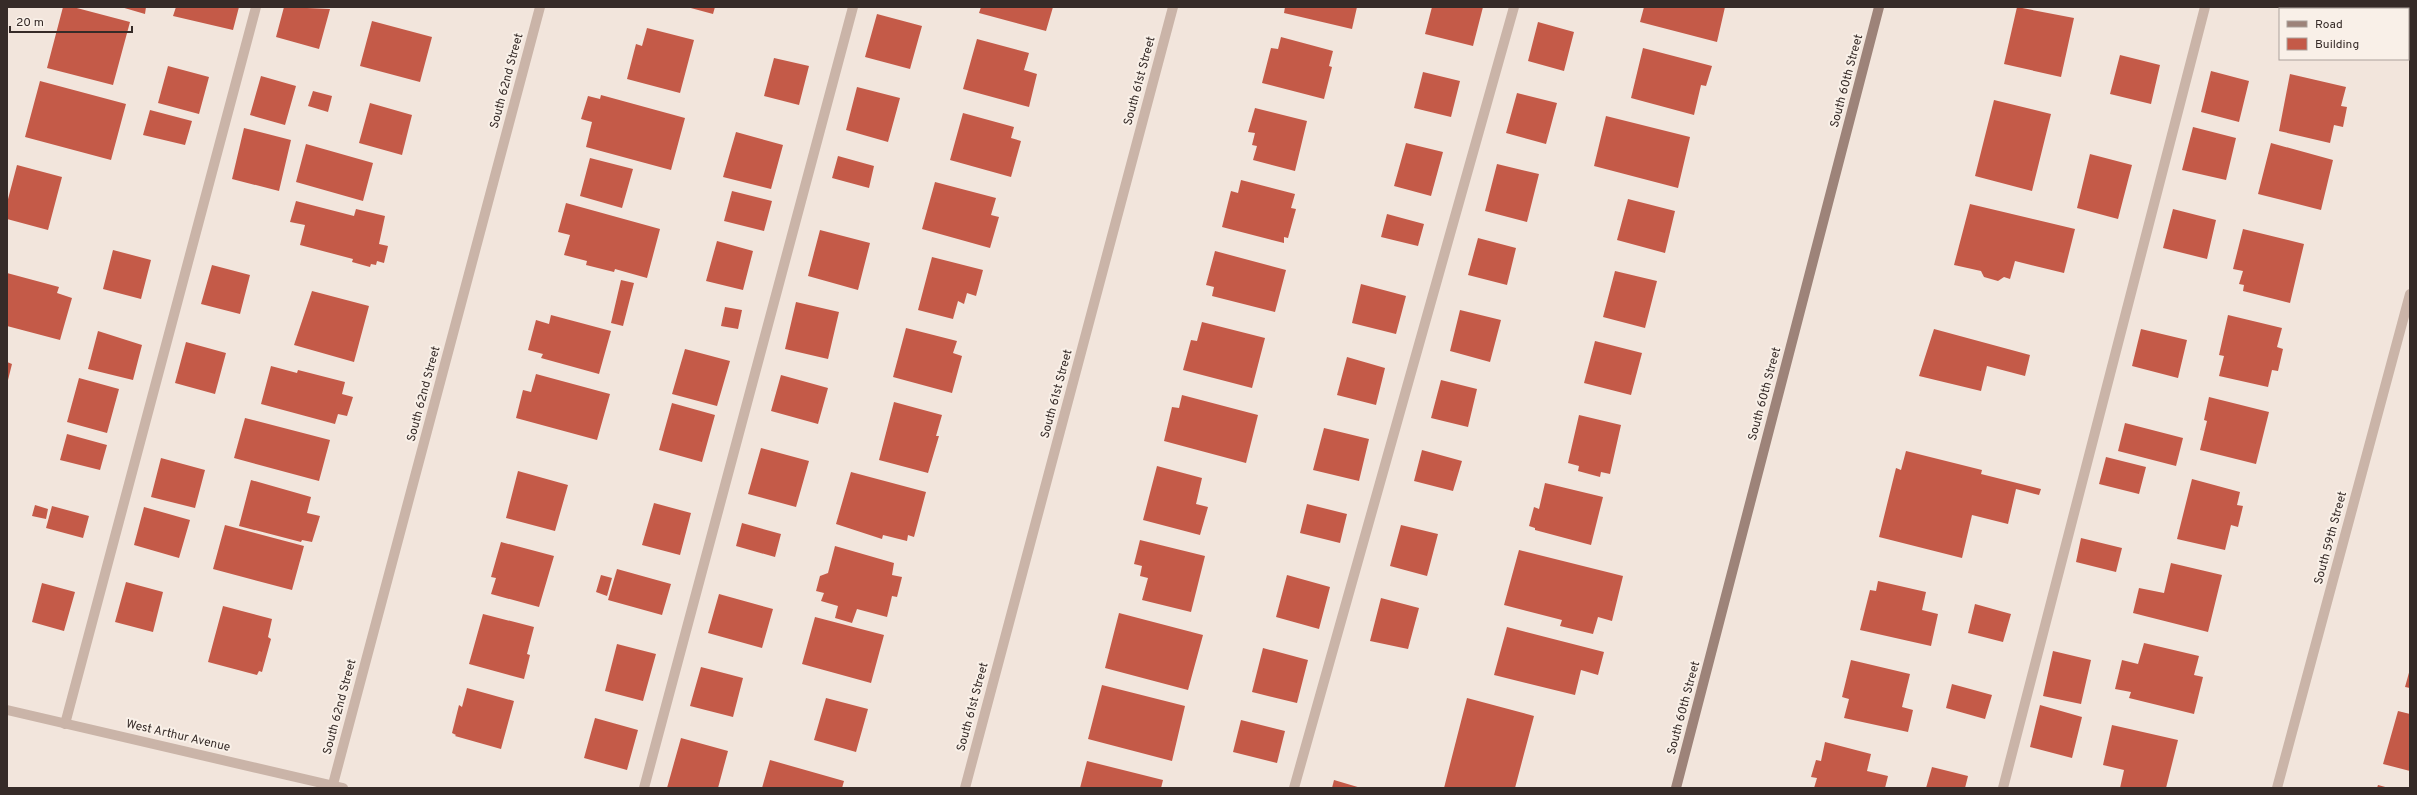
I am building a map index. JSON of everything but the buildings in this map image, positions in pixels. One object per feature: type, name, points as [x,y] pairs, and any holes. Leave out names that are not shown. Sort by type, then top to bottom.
[{"type":"main road","name":"South 60th Street","points":[[1676,788],[1879,7]]},
{"type":"street","points":[[65,724],[256,7]]},
{"type":"street","name":"South 62nd Street","points":[[332,787],[540,7]]},
{"type":"street","points":[[644,788],[853,7]]},
{"type":"street","name":"South 61st Street","points":[[965,788],[1173,7]]},
{"type":"street","points":[[1294,788],[1514,7]]},
{"type":"street","points":[[2003,788],[2205,7]]},
{"type":"street","name":"South 59th Street","points":[[2276,788],[2410,294]]},
{"type":"street","name":"West Arthur Avenue","points":[[7,710],[332,787],[343,788]]}]
